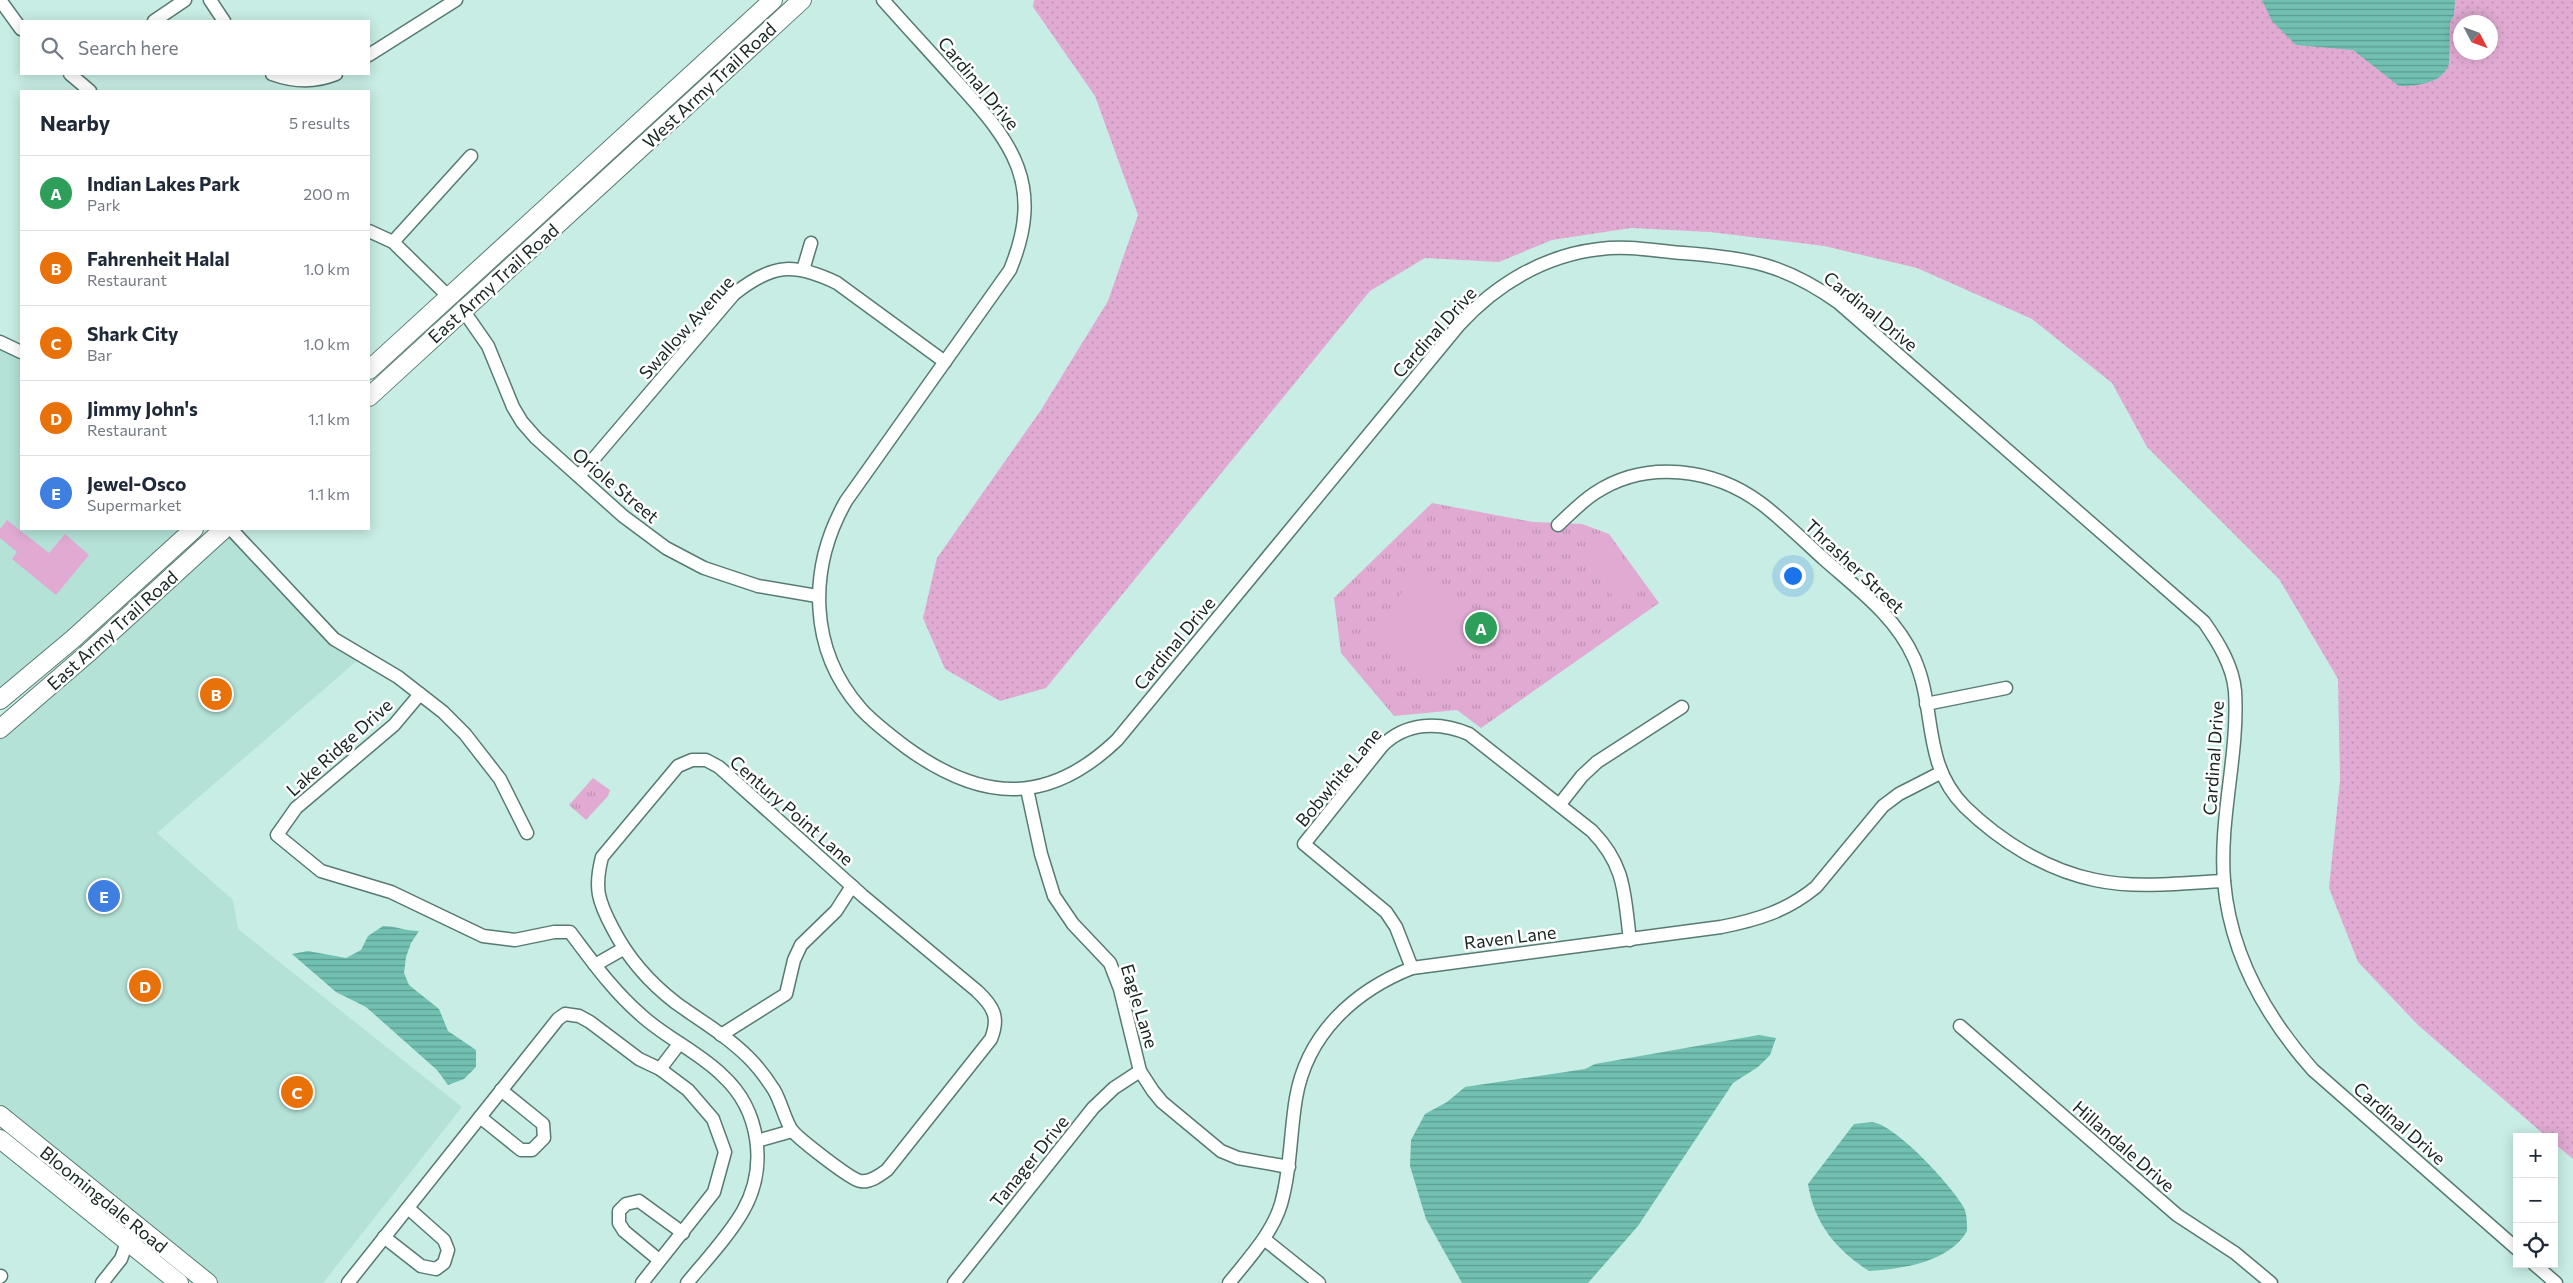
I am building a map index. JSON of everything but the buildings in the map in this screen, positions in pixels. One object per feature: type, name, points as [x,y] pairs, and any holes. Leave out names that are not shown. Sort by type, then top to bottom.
[{"type":"main road","name":"West Army Trail Road","points":[[603,156],[773,0]]},
{"type":"main road","name":"West Army Trail Road","points":[[617,169],[802,0]]},
{"type":"main road","name":"East Army Trail Road","points":[[370,369],[603,156]]},
{"type":"main road","name":"East Army Trail Road","points":[[370,396],[617,169]]},
{"type":"main road","name":"East Army Trail Road","points":[[0,700],[73,639],[193,530]]},
{"type":"main road","name":"East Army Trail Road","points":[[0,729],[87,654],[223,530]]},
{"type":"main road","name":"Bloomingdale Road","points":[[0,1115],[208,1283]]},
{"type":"main road","name":"Bloomingdale Road","points":[[0,1140],[179,1283]]},
{"type":"street","points":[[0,0],[20,28]]},
{"type":"street","points":[[155,20],[185,0]]},
{"type":"street","points":[[210,0],[223,20]]},
{"type":"street","points":[[370,54],[456,0]]},
{"type":"street","name":"Cardinal Drive","points":[[883,0],[1001,132],[1018,166],[1026,198],[1021,240],[1010,270],[838,514],[822,560],[817,596],[822,631],[833,664],[847,690],[876,724],[931,765],[949,775],[987,787],[1027,789],[1059,780],[1076,772],[1099,757],[1117,740],[1459,325],[1479,304],[1512,279],[1561,257],[1600,248],[1634,249],[1747,260],[1779,269],[1814,286],[1838,303],[2203,621],[2225,658],[2235,690],[2234,731],[2224,836],[2224,881],[2234,933],[2247,970],[2266,1009],[2288,1041],[2313,1070],[2513,1245]]},
{"type":"street","points":[[276,75],[302,82],[323,79],[333,75]]},
{"type":"street","points":[[77,76],[89,90]]},
{"type":"street","points":[[393,242],[471,156]]},
{"type":"street","points":[[370,231],[393,242],[449,297]]},
{"type":"street","points":[[803,270],[811,243]]},
{"type":"street","name":"Swallow Avenue","points":[[579,476],[734,294],[761,276],[792,267],[837,283],[945,362]]},
{"type":"street","name":"Oriole Street","points":[[463,310],[488,346],[513,407],[522,422],[536,438],[643,532],[666,548],[704,568],[758,586],[817,596]]},
{"type":"street","points":[[0,342],[20,352]]},
{"type":"street","name":"Thrasher Street","points":[[1558,525],[1596,492],[1629,478],[1663,470],[1694,473],[1738,489],[1762,504],[1888,618],[1914,658],[1926,704],[1940,773],[1964,806],[1984,824],[2032,857],[2070,874],[2126,884],[2224,881]]},
{"type":"street","points":[[231,530],[334,639],[398,677],[465,734],[500,779],[527,832]]},
{"type":"street","points":[[1926,704],[2006,688]]},
{"type":"street","name":"Lake Ridge Drive","points":[[420,694],[394,725],[296,808],[277,835],[321,871],[391,892],[483,936],[515,940],[554,932],[570,932],[595,965]]},
{"type":"street","points":[[1560,804],[1582,776],[1597,762],[1682,707]]},
{"type":"street","name":"Bobwhite Lane","points":[[1412,968],[1396,927],[1386,912],[1304,844],[1382,746],[1398,734],[1419,726],[1437,725],[1452,727],[1469,734],[1592,831],[1616,862],[1621,876],[1630,940]]},
{"type":"street","name":"Century Point Lane","points":[[692,760],[706,760],[719,767],[852,886],[987,1000],[994,1012],[997,1025],[985,1046],[887,1170],[876,1178],[861,1182],[847,1176],[792,1131],[775,1091],[758,1067],[736,1045],[667,995],[646,976],[623,948],[603,911],[597,895],[597,876],[602,857],[678,766],[692,760]]},
{"type":"street","name":"Raven Lane","points":[[1229,1283],[1264,1239],[1281,1203],[1289,1167],[1296,1096],[1303,1072],[1317,1042],[1349,1003],[1370,988],[1412,968],[1630,940],[1748,922],[1784,909],[1803,897],[1821,881],[1883,806],[1899,794],[1940,773]]},
{"type":"street","name":"Eagle Lane","points":[[1027,789],[1041,854],[1051,887],[1063,911],[1073,924],[1104,955],[1116,975],[1140,1071],[1162,1102],[1221,1151],[1238,1158],[1289,1167]]},
{"type":"street","points":[[721,1035],[786,994],[794,960],[801,945],[836,912],[852,886]]},
{"type":"street","points":[[623,948],[595,965],[609,983],[640,1015],[722,1074],[740,1095],[752,1121],[757,1141],[758,1167],[746,1205],[732,1226],[687,1283]]},
{"type":"street","points":[[348,1283],[558,1019],[565,1014],[584,1019],[639,1059],[660,1069],[688,1090],[713,1119],[725,1152],[714,1192],[642,1283]]},
{"type":"street","name":"Hillandale Drive","points":[[1960,1026],[2177,1215],[2235,1253],[2264,1281]]},
{"type":"street","points":[[660,1069],[679,1044]]},
{"type":"street","name":"Tanager Drive","points":[[954,1283],[1093,1108],[1114,1088],[1140,1071]]},
{"type":"street","points":[[480,1117],[521,1150],[532,1150],[544,1138],[543,1124],[501,1090]]},
{"type":"street","points":[[757,1141],[792,1131]]},
{"type":"street","points":[[660,1260],[624,1231],[619,1223],[619,1211],[626,1204],[639,1201],[683,1233]]},
{"type":"street","points":[[384,1237],[421,1266],[436,1269],[444,1263],[448,1250],[444,1240],[408,1208]]},
{"type":"street","points":[[102,1283],[121,1259],[134,1223]]},
{"type":"street","points":[[1264,1239],[1319,1283]]},
{"type":"street","points":[[2539,1268],[2556,1283]]},
{"type":"shaded area","points":[[2262,0],[2455,0],[2454,15],[2450,23],[2449,64],[2446,71],[2435,80],[2413,85],[2399,86],[2353,50],[2296,45],[2272,21]]},
{"type":"shaded area","points":[[0,346],[20,356],[20,530],[188,530],[0,695]]},
{"type":"shaded area","points":[[227,533],[358,660],[157,833],[233,900],[238,929],[462,1107],[323,1283],[219,1283],[0,1104],[0,736]]},
{"type":"shaded area","points":[[383,926],[419,931],[411,943],[406,957],[404,973],[409,985],[439,1009],[448,1031],[476,1050],[476,1067],[464,1079],[448,1085],[437,1070],[366,1007],[336,992],[292,954],[308,951],[346,958],[361,950],[368,936]]},
{"type":"shaded area","points":[[1759,1035],[1776,1038],[1770,1055],[1758,1067],[1733,1083],[1638,1226],[1588,1283],[1462,1283],[1426,1219],[1410,1166],[1411,1140],[1425,1114],[1447,1102],[1465,1087],[1585,1069],[1595,1064]]},
{"type":"shaded area","points":[[1872,1122],[1895,1133],[1908,1144],[1936,1171],[1964,1208],[1967,1231],[1959,1242],[1937,1257],[1910,1266],[1869,1271],[1837,1245],[1828,1234],[1815,1211],[1808,1184],[1854,1124]]},
{"type":"green space","points":[[1034,0],[2573,0],[2573,1159],[2558,1146],[2558,1133],[2542,1133],[2418,1025],[2358,962],[2329,888],[2340,780],[2338,679],[2279,579],[2147,447],[2112,383],[2032,319],[1917,268],[1824,246],[1710,232],[1631,228],[1552,240],[1499,262],[1425,258],[1370,291],[1046,688],[1000,701],[945,669],[923,618],[937,558],[1041,410],[1108,301],[1138,215],[1095,96],[1033,7]]},
{"type":"green space","points":[[1432,503],[1533,522],[1582,524],[1609,534],[1659,603],[1481,728],[1457,710],[1394,716],[1341,653],[1334,598]]},
{"type":"green space","points":[[7,520],[49,553],[65,534],[89,555],[56,595],[12,559],[17,552],[0,538],[0,529]]},
{"type":"green space","points":[[1610,537],[1639,586],[1615,600],[1585,552]]},
{"type":"green space","points":[[1430,576],[1484,621],[1464,654],[1451,666],[1433,678],[1415,675],[1371,633],[1413,578]]},
{"type":"green space","points":[[593,778],[610,790],[608,796],[586,820],[569,805]]},
{"type":"place","name":"Indian Lakes Park","points":[[1481,628]]},
{"type":"place","name":"Fahrenheit Halal","points":[[216,694]]},
{"type":"place","name":"Jewel-Osco","points":[[104,896]]},
{"type":"place","name":"Jimmy John's","points":[[145,986]]},
{"type":"place","name":"Shark City","points":[[297,1092]]}]
